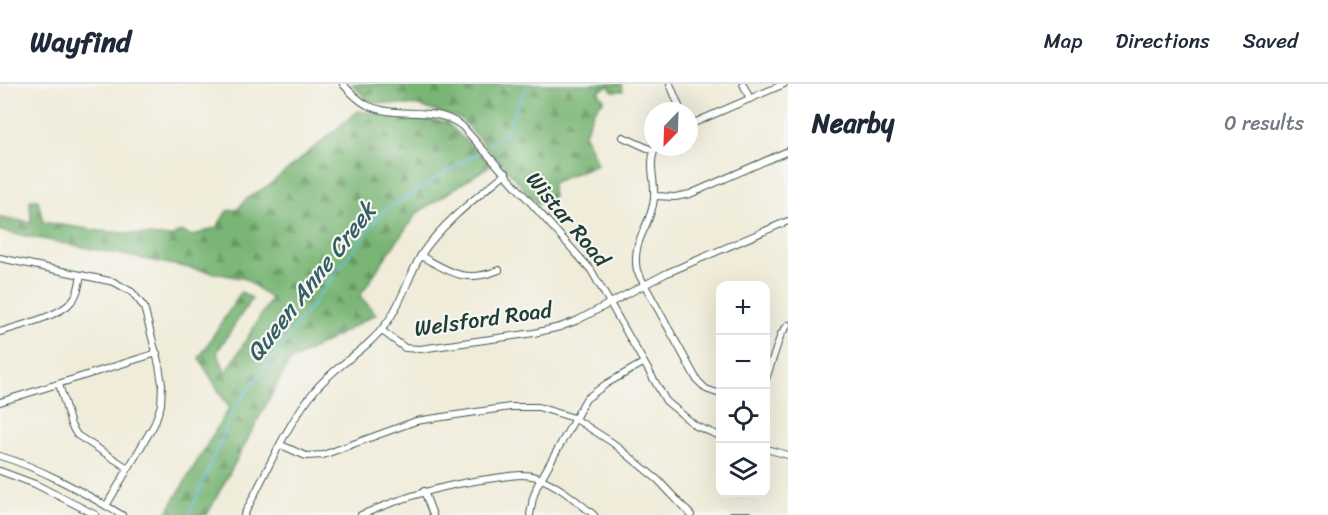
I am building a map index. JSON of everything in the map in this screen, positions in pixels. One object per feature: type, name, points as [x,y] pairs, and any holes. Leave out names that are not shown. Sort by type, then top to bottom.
[{"type":"street","name":"Wistar Road","points":[[343,84],[360,101],[374,108],[433,113],[454,120],[506,173],[591,270],[666,400],[696,426],[716,434]]},
{"type":"street","points":[[670,84],[677,102]]},
{"type":"street","points":[[743,84],[750,99]]},
{"type":"street","points":[[698,121],[784,84]]},
{"type":"street","points":[[623,137],[644,145]]},
{"type":"street","points":[[654,196],[675,197],[690,194],[788,151]]},
{"type":"street","points":[[654,156],[651,169],[654,196],[635,255],[637,271],[697,380],[706,389],[716,393]]},
{"type":"street","points":[[244,515],[281,445],[316,389],[381,330],[396,309],[421,256],[441,231],[506,173]]},
{"type":"street","name":"Welsford Road","points":[[381,330],[405,348],[420,349],[553,329],[578,320],[677,268],[788,221]]},
{"type":"street","points":[[421,256],[452,273],[465,277],[478,277],[499,270]]},
{"type":"street","points":[[0,258],[121,285],[140,300],[148,316],[162,384],[159,415],[106,506]]},
{"type":"street","points":[[0,332],[53,315],[66,308],[76,296],[81,275]]},
{"type":"street","points":[[770,364],[777,342],[788,326]]},
{"type":"street","points":[[0,402],[157,353]]},
{"type":"street","points":[[530,515],[532,498],[541,479],[574,418],[590,395],[643,363]]},
{"type":"street","points":[[59,384],[71,425],[77,435],[128,468]]},
{"type":"street","points":[[281,445],[306,456],[323,455],[416,421],[510,407],[545,408],[574,418],[606,438],[663,485],[691,515]]},
{"type":"street","points":[[770,450],[788,455]]},
{"type":"street","points":[[0,456],[28,465],[61,480],[122,515]]},
{"type":"street","points":[[0,471],[35,484],[96,515]]},
{"type":"street","points":[[361,515],[424,491],[450,484],[526,475],[541,479],[594,515]]},
{"type":"street","points":[[424,491],[433,515]]},
{"type":"street","points":[[732,515],[748,515]]},
{"type":"green space","points":[[352,84],[622,84],[623,91],[613,91],[608,86],[598,91],[604,100],[593,112],[585,134],[597,164],[552,183],[553,202],[537,203],[461,119],[418,106],[369,102]]},
{"type":"green space","points":[[358,111],[446,122],[491,165],[417,213],[360,296],[376,314],[289,362],[207,515],[165,515],[229,408],[199,358],[241,292],[252,298],[217,352],[226,373],[271,299],[246,279],[0,231],[0,217],[31,222],[30,200],[38,200],[43,222],[101,231],[171,237],[181,231],[192,236],[217,227],[227,211],[238,209],[246,199],[269,185]]},
{"type":"waterway","name":"Queen Anne Creek","points":[[486,147],[504,135],[528,84]]},
{"type":"waterway","name":"Queen Anne Creek","points":[[189,515],[234,409],[381,213],[482,150]]}]
